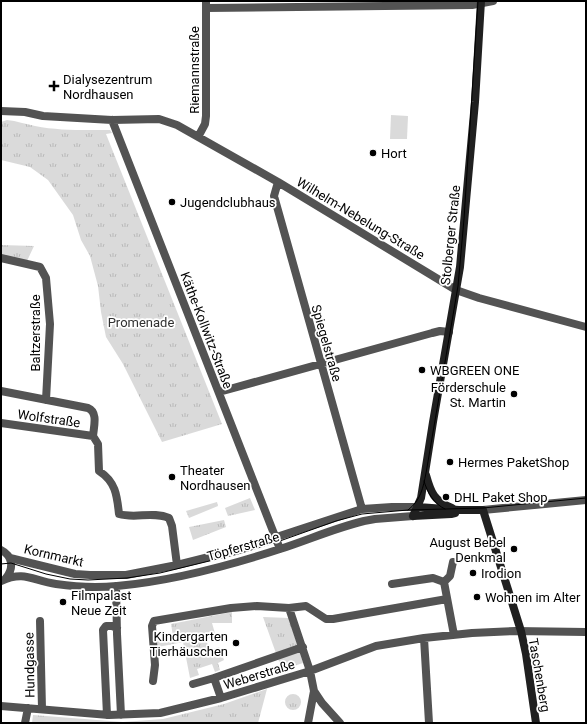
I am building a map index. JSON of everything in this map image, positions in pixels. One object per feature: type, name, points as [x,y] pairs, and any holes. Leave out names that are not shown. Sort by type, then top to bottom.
[{"type":"main road","name":"Stolberger Straße","points":[[413,516],[422,498],[425,470],[460,268],[475,102],[480,3]]},
{"type":"main road","name":"Stolberger Straße","points":[[425,470],[430,488],[435,498],[443,504],[458,510]]},
{"type":"main road","points":[[418,507],[483,510]]},
{"type":"main road","points":[[413,516],[451,514],[458,510]]},
{"type":"main road","name":"Taschenberg","points":[[483,510],[521,631],[526,654],[536,723]]},
{"type":"street","points":[[206,4],[480,3],[493,1]]},
{"type":"street","name":"Riemannstraße","points":[[198,137],[205,124],[206,116],[206,4]]},
{"type":"street","name":"Wilhelm-Nebelung-Straße","points":[[1,111],[25,112],[43,116],[112,120],[159,119],[177,125],[278,182],[456,290],[586,327]]},
{"type":"street","name":"Käthe-Kollwitz-Straße","points":[[112,120],[280,549]]},
{"type":"street","name":"Spiegelstraße","points":[[278,182],[274,196],[362,509]]},
{"type":"street","name":"Baltzerstraße","points":[[1,258],[40,268],[46,278],[50,324],[46,400]]},
{"type":"street","points":[[218,392],[432,333],[440,331],[449,332]]},
{"type":"street","name":"Wolfstraße","points":[[1,391],[92,410],[95,414],[93,436],[98,444],[99,471],[114,488],[119,514],[127,516],[152,514],[162,515],[169,518],[172,526],[177,566]]},
{"type":"street","name":"Wolfstraße","points":[[1,423],[93,436]]},
{"type":"street","points":[[483,510],[586,500]]},
{"type":"street","name":"Töpferstraße","points":[[117,575],[177,566],[237,550],[362,509],[418,507]]},
{"type":"street","name":"Töpferstraße","points":[[76,586],[116,586],[168,578],[241,561],[280,549],[338,528],[375,518],[413,516]]},
{"type":"street","name":"Kornmarkt","points":[[1,550],[10,558],[75,574],[117,575]]},
{"type":"street","name":"Kornmarkt","points":[[4,580],[10,574],[12,567],[10,558]]},
{"type":"street","points":[[444,582],[450,576],[453,562]]},
{"type":"street","name":"Kornmarkt","points":[[4,580],[23,576],[55,584],[76,586]]},
{"type":"street","points":[[392,584],[433,578],[444,582]]},
{"type":"street","points":[[444,582],[454,635]]},
{"type":"street","points":[[116,586],[122,715]]},
{"type":"street","points":[[153,681],[155,672],[152,626],[154,621],[230,608],[257,606],[289,608],[306,606],[326,619],[333,619],[447,599]]},
{"type":"street","points":[[289,608],[303,647],[314,691],[308,723]]},
{"type":"street","name":"Hundgasse","points":[[40,621],[42,709]]},
{"type":"street","points":[[107,715],[103,630],[106,626],[117,628]]},
{"type":"street","name":"Weberstraße","points":[[1,706],[107,715],[160,713],[221,698],[310,671],[376,646],[472,632],[586,632]]},
{"type":"street","points":[[424,638],[429,723]]},
{"type":"street","points":[[193,684],[303,647]]},
{"type":"street","points":[[214,678],[221,698]]},
{"type":"street","points":[[314,691],[322,703],[340,723]]},
{"type":"street","points":[[25,723],[28,708]]},
{"type":"green space","points":[[391,115],[408,116],[407,139],[390,139]]},
{"type":"green space","name":"Promenade","points":[[7,120],[54,129],[110,130],[112,133],[106,134],[222,424],[162,442],[123,364],[106,337],[98,286],[90,256],[81,240],[73,215],[48,180],[30,167],[1,160],[1,122]]},
{"type":"green space","points":[[1,245],[34,246],[27,261],[1,255]]},
{"type":"green space","points":[[250,498],[255,510],[228,516],[225,508]]},
{"type":"green space","points":[[217,502],[218,506],[189,518],[186,511]]},
{"type":"green space","points":[[224,520],[226,527],[193,540],[189,527]]},
{"type":"green space","points":[[232,612],[232,623],[212,623],[216,637],[206,640],[210,650],[219,647],[224,660],[218,663],[220,670],[215,672],[212,664],[197,669],[199,675],[190,678],[183,642],[158,647],[158,639],[173,636],[171,624]]},
{"type":"green space","points":[[263,617],[289,618],[303,663],[282,670]]},
{"type":"green space","points":[[267,689],[258,723],[32,723],[33,715],[123,722],[163,719],[224,704]]},
{"type":"green space","points":[[293,694],[300,699],[301,702],[296,709],[293,710],[286,705],[285,702],[290,695]]},
{"type":"tram line","points":[[408,510],[419,498],[424,484],[458,286],[464,219],[478,1]]},
{"type":"tram line","points":[[424,481],[432,497],[441,507],[445,509]]},
{"type":"tram line","points":[[1,564],[11,563],[46,574],[70,579],[88,580],[127,578],[160,573],[238,554],[336,521],[362,514],[408,510],[483,508],[586,498]]},
{"type":"place","name":"Dialysezentrum Nordhausen","points":[[54,86]]},
{"type":"place","name":"Hort","points":[[373,153]]},
{"type":"place","name":"Jugendclubhaus","points":[[172,202]]},
{"type":"place","name":"WBGREEN ONE","points":[[422,370]]},
{"type":"place","name":"Förderschule St. Martin","points":[[514,394]]},
{"type":"place","name":"Hermes PaketShop","points":[[450,462]]},
{"type":"place","name":"Theater Nordhausen","points":[[172,477]]},
{"type":"place","name":"DHL Paket Shop","points":[[446,497]]},
{"type":"place","name":"August Bebel Denkmal","points":[[514,549]]},
{"type":"place","name":"Irodion","points":[[473,573]]},
{"type":"place","name":"Wohnen im Alter","points":[[477,597]]},
{"type":"place","name":"Filmpalast Neue Zeit","points":[[63,602]]},
{"type":"place","name":"Kindergarten Tierhäuschen","points":[[236,643]]}]
